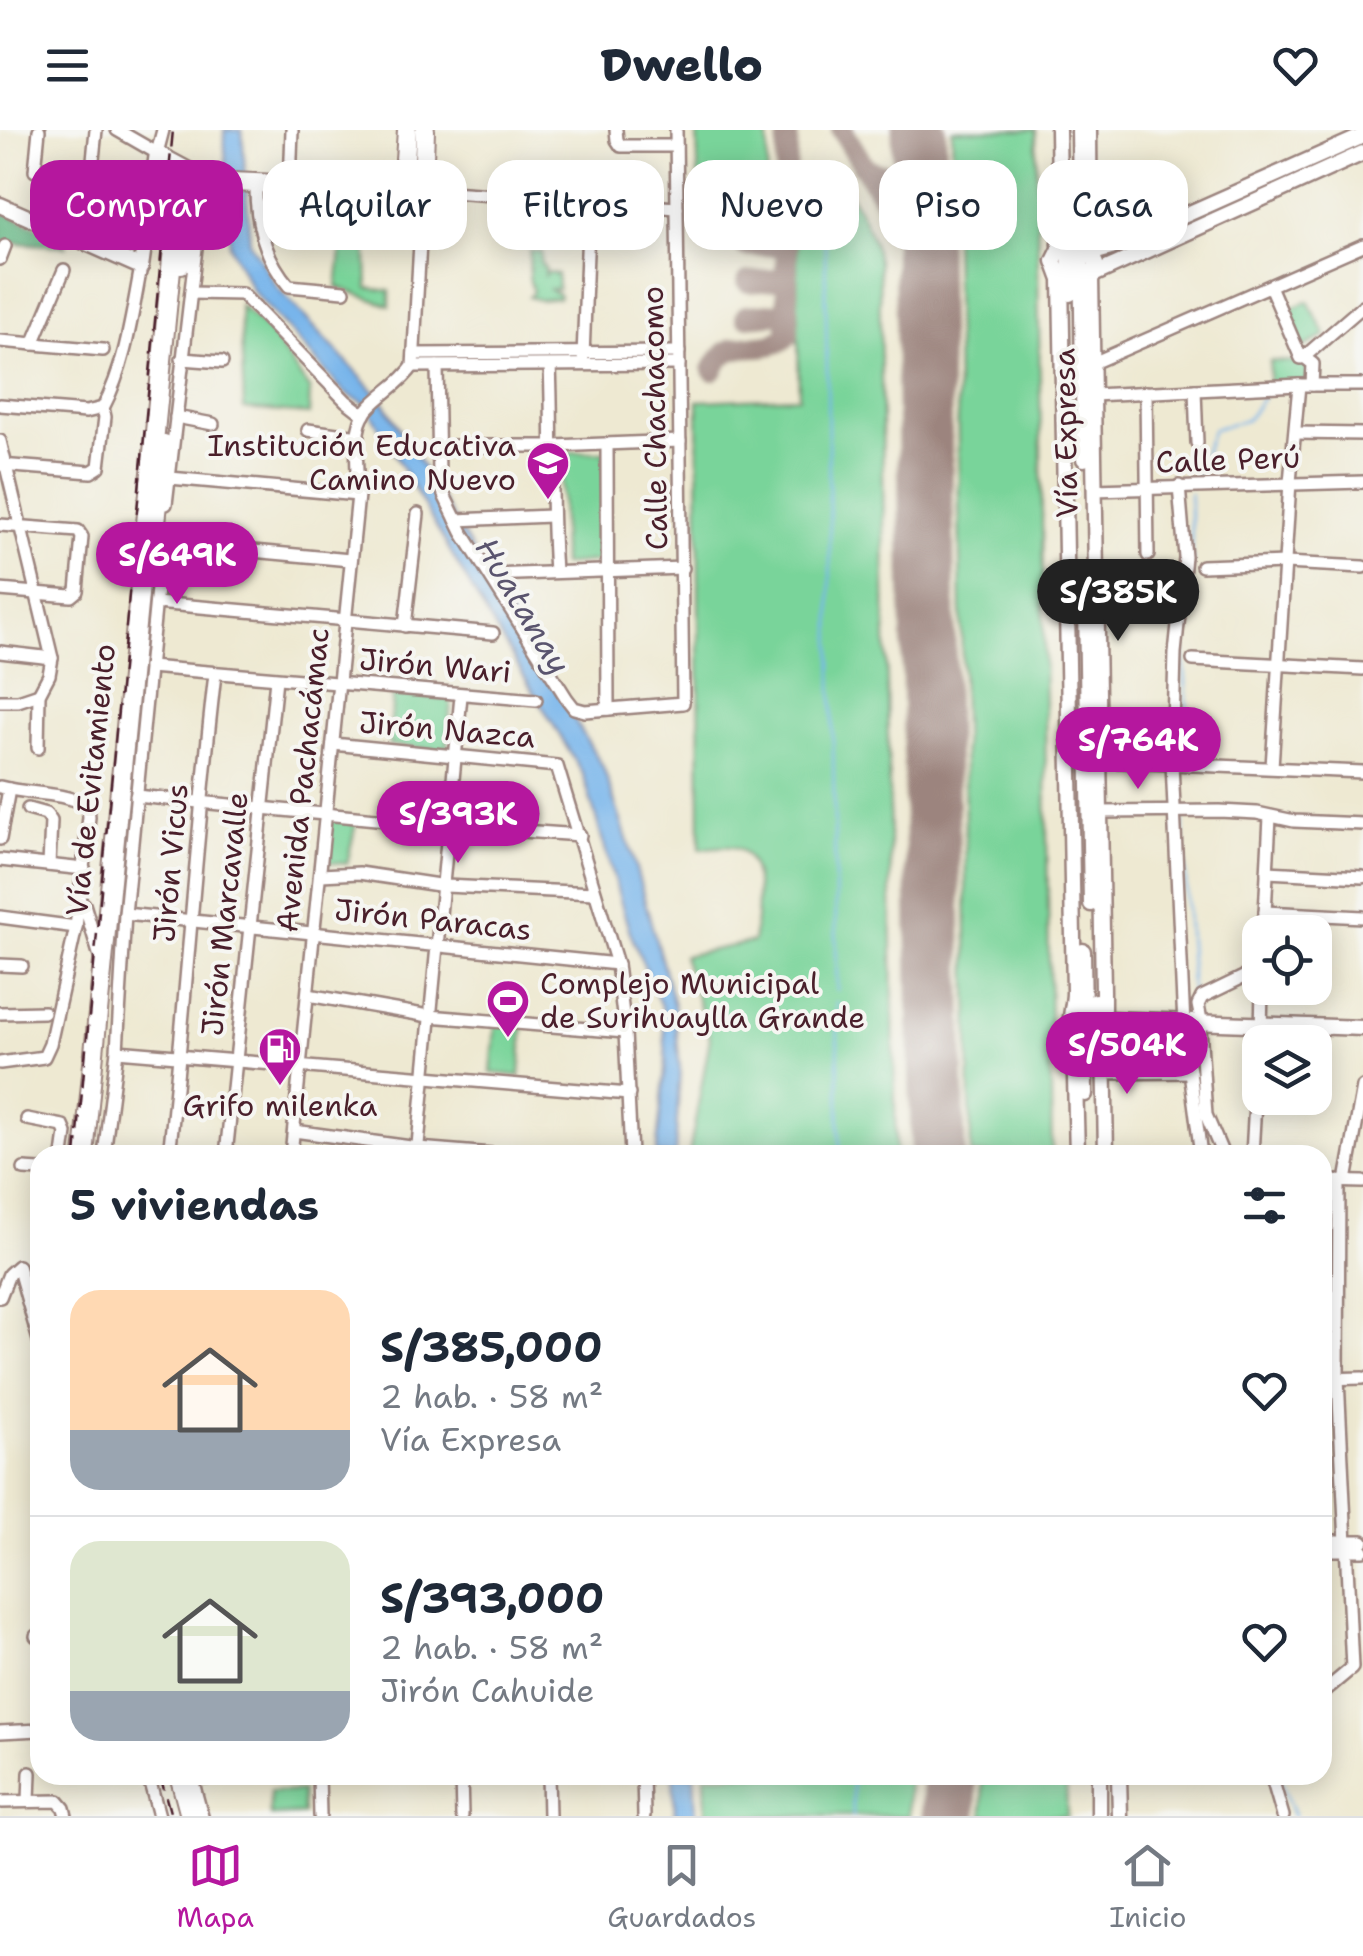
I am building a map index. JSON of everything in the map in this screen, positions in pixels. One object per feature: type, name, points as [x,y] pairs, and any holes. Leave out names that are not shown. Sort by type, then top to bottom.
[{"type":"highway","points":[[410,160],[416,134]]},
{"type":"highway","points":[[416,134],[419,160]]},
{"type":"highway","points":[[243,182],[263,183]]},
{"type":"highway","name":"Vía de Evitamiento","points":[[85,1145],[172,250]]},
{"type":"highway","name":"Vía de Evitamiento","points":[[95,1145],[158,542],[184,250]]},
{"type":"highway","points":[[172,1785],[180,1816]]},
{"type":"highway","points":[[188,1785],[190,1816]]},
{"type":"main road","name":"Vía Expresa","points":[[1058,130],[1063,160]]},
{"type":"main road","name":"Vía Expresa","points":[[1067,130],[1070,160]]},
{"type":"main road","name":"Vía Expresa","points":[[1079,130],[1079,160]]},
{"type":"main road","name":"Vía Expresa","points":[[1086,160],[1089,130]]},
{"type":"main road","points":[[1188,214],[1363,136]]},
{"type":"main road","points":[[1079,280],[1363,152]]},
{"type":"main road","points":[[0,206],[141,266],[157,153],[172,160]]},
{"type":"main road","name":"Vía Expresa","points":[[1075,250],[1054,261],[1079,280],[1093,363],[1099,812],[1087,1145]]},
{"type":"main road","name":"Vía Expresa","points":[[1081,250],[1096,264],[1079,280],[1066,600],[1068,681],[1093,1026],[1104,1073],[1106,1145]]},
{"type":"main road","name":"Vía Expresa","points":[[1079,280],[1082,714],[1097,1145]]},
{"type":"main road","points":[[1066,600],[1080,570]]},
{"type":"main road","points":[[1080,570],[1096,602]]},
{"type":"main road","points":[[1068,681],[1082,714]]},
{"type":"main road","points":[[1082,714],[1096,681]]},
{"type":"main road","points":[[1093,1026],[1242,1026]]},
{"type":"main road","name":"Vía Expresa","points":[[1078,1145],[1093,1026]]},
{"type":"main road","points":[[1332,1028],[1363,1028]]},
{"type":"main road","points":[[1332,1033],[1363,1036]]},
{"type":"main road","points":[[1089,1785],[1090,1816]]},
{"type":"main road","points":[[1098,1785],[1100,1816]]},
{"type":"main road","points":[[1110,1785],[1110,1816]]},
{"type":"main road","points":[[1119,1785],[1120,1816]]},
{"type":"street","points":[[36,160],[38,130]]},
{"type":"street","points":[[93,160],[96,130]]},
{"type":"street","points":[[116,130],[157,153],[163,130]]},
{"type":"street","points":[[291,160],[292,130]]},
{"type":"street","points":[[616,130],[616,140],[622,146],[676,146]]},
{"type":"street","name":"Calle Chachacomo","points":[[608,708],[681,704],[676,130]]},
{"type":"street","points":[[253,182],[261,233],[280,276],[289,286],[344,291]]},
{"type":"street","points":[[664,207],[677,208]]},
{"type":"street","points":[[1093,363],[1363,245]]},
{"type":"street","points":[[0,260],[6,246]]},
{"type":"street","points":[[105,1145],[117,1051],[125,914],[156,604],[158,542],[170,478],[197,250]]},
{"type":"street","points":[[191,293],[242,294],[346,401],[365,413],[404,380],[413,360],[419,250]]},
{"type":"street","points":[[584,358],[587,250]]},
{"type":"street","points":[[2,465],[96,471],[99,468],[106,417],[103,408],[115,384],[141,266]]},
{"type":"street","points":[[33,344],[64,270]]},
{"type":"street","points":[[1270,286],[1301,358],[1309,360]]},
{"type":"street","points":[[1272,767],[1290,482],[1309,360],[1363,306]]},
{"type":"street","points":[[0,341],[102,350]]},
{"type":"street","points":[[413,360],[437,366],[550,366],[584,358]]},
{"type":"street","points":[[413,360],[679,358]]},
{"type":"street","points":[[182,359],[222,362]]},
{"type":"street","points":[[437,366],[441,485],[456,520],[567,699],[574,708],[585,711],[608,708],[607,445]]},
{"type":"street","points":[[550,366],[555,572]]},
{"type":"street","points":[[1094,395],[1363,386]]},
{"type":"street","points":[[1195,390],[1197,443]]},
{"type":"street","points":[[1146,392],[1148,555]]},
{"type":"street","points":[[0,404],[86,412],[103,408]]},
{"type":"street","name":"Avenida Pachacámac","points":[[292,1145],[358,495],[359,437],[365,413]]},
{"type":"street","points":[[176,417],[213,424]]},
{"type":"street","points":[[308,430],[359,437]]},
{"type":"street","points":[[1296,433],[1363,434]]},
{"type":"street","points":[[0,441],[2,465],[52,658],[50,675],[39,694],[38,748]]},
{"type":"street","points":[[438,446],[680,441]]},
{"type":"street","points":[[170,478],[358,495]]},
{"type":"street","name":"Calle Perú","points":[[1094,490],[1363,482]]},
{"type":"street","points":[[1188,486],[1175,653],[1180,813],[1192,1023],[1206,1115],[1219,1145]]},
{"type":"street","points":[[405,626],[418,514]]},
{"type":"street","points":[[456,520],[551,516]]},
{"type":"street","points":[[0,525],[78,532],[82,537],[77,592],[71,596],[0,590]]},
{"type":"street","points":[[158,542],[350,560]]},
{"type":"street","points":[[1202,566],[1285,564],[1363,568]]},
{"type":"street","points":[[492,575],[682,568]]},
{"type":"street","points":[[156,604],[493,633]]},
{"type":"street","points":[[0,652],[52,658]]},
{"type":"street","points":[[1193,660],[1363,669]]},
{"type":"street","name":"Jirón Wari","points":[[149,667],[536,700]]},
{"type":"street","name":"Jirón Vicus","points":[[170,1145],[215,674]]},
{"type":"street","name":"Jirón Marcavalle","points":[[227,1145],[276,678]]},
{"type":"street","points":[[0,701],[18,701],[39,694]]},
{"type":"street","points":[[418,1145],[461,696]]},
{"type":"street","name":"Jirón Nazca","points":[[333,744],[557,766],[580,834]]},
{"type":"street","points":[[1098,760],[1363,772]]},
{"type":"street","points":[[0,839],[4,788],[45,791],[88,805],[85,913],[101,960]]},
{"type":"street","points":[[136,796],[449,826],[580,834],[617,964],[625,1032],[630,1145]]},
{"type":"street","points":[[28,809],[46,814],[50,821],[50,864]]},
{"type":"street","points":[[1099,812],[1238,812],[1294,822],[1363,824]]},
{"type":"street","points":[[1265,915],[1270,817]]},
{"type":"street","points":[[0,860],[84,869]]},
{"type":"street","points":[[1267,872],[1363,878]]},
{"type":"street","points":[[320,874],[359,874],[445,886],[595,892]]},
{"type":"street","points":[[0,1063],[44,1057],[54,1029],[84,884]]},
{"type":"street","points":[[1265,912],[1363,917]]},
{"type":"street","name":"Jirón Paracas","points":[[125,914],[617,964]]},
{"type":"street","points":[[2,920],[76,927]]},
{"type":"street","points":[[0,965],[22,966]]},
{"type":"street","points":[[1200,1145],[1190,1072],[1192,1023],[1202,997],[1242,978]]},
{"type":"street","points":[[308,994],[429,1016],[625,1032]]},
{"type":"street","points":[[0,1014],[44,1012]]},
{"type":"street","points":[[117,1051],[628,1094]]},
{"type":"street","points":[[1104,1073],[1190,1072]]},
{"type":"street","points":[[1332,1272],[1343,1181],[1363,1087]]},
{"type":"street","points":[[1253,1145],[1254,1115]]},
{"type":"street","points":[[27,1119],[63,1126],[64,1145]]},
{"type":"street","points":[[294,1130],[382,1145]]},
{"type":"street","points":[[24,1170],[30,1170]]},
{"type":"street","points":[[1332,1181],[1363,1182]]},
{"type":"street","points":[[0,1297],[9,1274],[18,1266],[30,1306]]},
{"type":"street","points":[[1332,1324],[1352,1668],[1332,1684]]},
{"type":"street","points":[[1332,1378],[1363,1378]]},
{"type":"street","points":[[1332,1548],[1363,1541]]},
{"type":"street","points":[[1332,1543],[1363,1550]]},
{"type":"street","points":[[0,1732],[30,1730]]},
{"type":"street","points":[[29,1800],[30,1773]]},
{"type":"street","points":[[150,1785],[157,1815]]},
{"type":"street","points":[[190,1785],[202,1816]]},
{"type":"street","points":[[320,1785],[320,1816]]},
{"type":"street","points":[[462,1785],[462,1816]]},
{"type":"street","points":[[548,1785],[550,1816]]},
{"type":"street","points":[[644,1785],[644,1816]]},
{"type":"street","points":[[1274,1785],[1283,1816]]},
{"type":"street","points":[[0,1802],[58,1801],[66,1816]]},
{"type":"green space","points":[[697,130],[768,130],[767,160],[698,160]]},
{"type":"green space","points":[[952,130],[1036,130],[1052,1145],[971,1145],[954,250],[1017,250],[1017,160],[953,160]]},
{"type":"green space","points":[[859,209],[879,267],[896,1145],[691,1145],[710,1038],[683,956],[753,942],[757,903],[754,874],[743,852],[729,846],[700,849],[698,401],[799,397],[797,250],[859,250]]},
{"type":"green space","points":[[0,211],[30,224],[30,244],[0,242]]},
{"type":"green space","points":[[341,250],[367,250],[368,288],[390,291],[390,306],[337,287]]},
{"type":"green space","points":[[530,251],[542,252],[545,275],[557,274],[558,289],[548,289],[559,294],[559,298],[529,297],[533,292]]},
{"type":"green space","points":[[1308,301],[1326,336],[1301,348],[1285,311]]},
{"type":"green space","points":[[240,305],[269,332],[310,390],[309,414],[244,409]]},
{"type":"green space","points":[[1270,361],[1307,362],[1309,382],[1269,383]]},
{"type":"green space","points":[[561,452],[605,452],[605,561],[562,565]]},
{"type":"green space","points":[[393,695],[451,699],[447,751],[389,745]]},
{"type":"green space","points":[[330,812],[356,823],[347,864],[325,862]]},
{"type":"green space","name":"Complejo Municipal de Surihuaylla Grande","points":[[496,1017],[524,1020],[520,1076],[491,1073]]},
{"type":"green space","points":[[705,1785],[908,1785],[909,1816],[706,1816]]},
{"type":"green space","points":[[982,1785],[1066,1785],[1067,1816],[983,1816]]},
{"type":"green space","points":[[302,1791],[303,1814],[270,1816],[270,1792]]},
{"type":"water","points":[[224,130],[242,130],[250,243],[277,287],[383,401],[603,767],[674,1005],[680,1069],[676,1145],[657,1145],[666,1061],[663,1011],[629,930],[583,774],[369,410],[346,394],[252,290],[232,250],[243,250],[243,160],[226,160]]},
{"type":"water","points":[[673,1785],[694,1785],[696,1816],[675,1816]]},
{"type":"waterway","points":[[825,250],[837,990]]},
{"type":"waterway","points":[[1316,358],[1363,315]]},
{"type":"waterway","points":[[1194,481],[1213,429],[1247,420],[1263,397]]},
{"type":"waterway","points":[[1182,759],[1187,703],[1183,646],[1192,561],[1190,493]]},
{"type":"waterway","points":[[1181,772],[1182,809]]},
{"type":"waterway","points":[[1182,817],[1193,1018]]},
{"type":"waterway","points":[[837,1003],[840,1145]]},
{"type":"waterway","points":[[1193,1026],[1197,1083]]},
{"type":"waterway","points":[[1205,1140],[1208,1145]]},
{"type":"waterway","points":[[852,1785],[853,1816]]},
{"type":"waterway","points":[[1282,1785],[1294,1816]]},
{"type":"taxiway","points":[[713,370],[729,351],[768,345],[788,335],[788,130]]},
{"type":"taxiway","points":[[842,130],[921,260]]},
{"type":"taxiway","points":[[863,166],[879,173]]},
{"type":"taxiway","points":[[748,282],[777,280],[787,273]]},
{"type":"taxiway","points":[[746,316],[781,313],[788,307]]},
{"type":"runway","points":[[919,130],[938,1145]]},
{"type":"runway","points":[[949,1785],[950,1816]]},
{"type":"railway","points":[[77,1145],[173,130]]},
{"type":"railway","points":[[163,1785],[171,1816]]},
{"type":"place","name":"Institución Educativa Camino Nuevo","points":[[548,501]]},
{"type":"place","name":"Complejo Municipal de Surihuaylla Grande","points":[[508,1039]]},
{"type":"place","name":"Grifo milenka","points":[[280,1087]]},
{"type":"water label","name":"Huatanay","points":[[523,606]]}]
